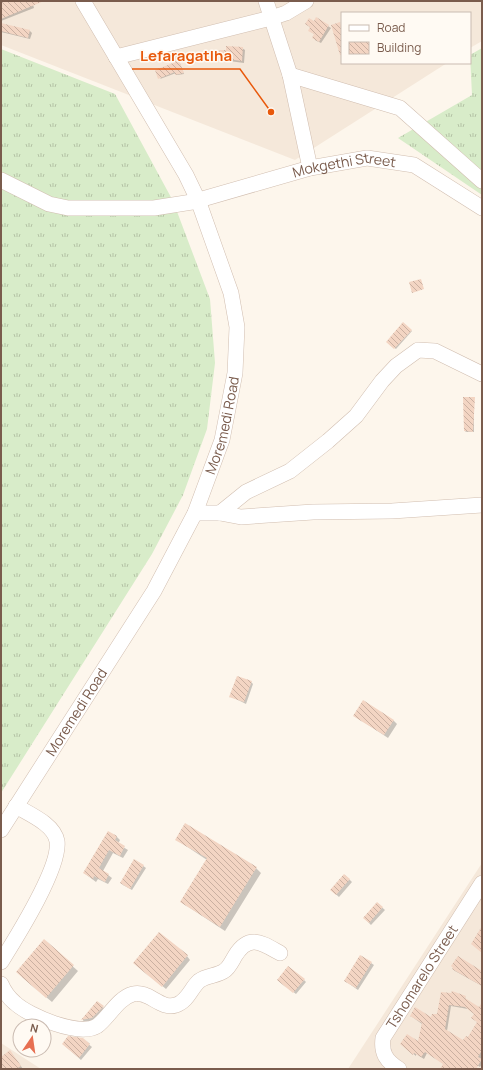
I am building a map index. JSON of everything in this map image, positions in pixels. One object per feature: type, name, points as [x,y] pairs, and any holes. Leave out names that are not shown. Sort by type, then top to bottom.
[{"type":"street","name":"Moremedi Road","points":[[1,830],[154,591],[195,513],[222,440],[235,374],[237,327],[231,293],[198,200],[186,175],[83,1]]},
{"type":"street","points":[[266,1],[290,75],[310,168]]},
{"type":"street","points":[[116,57],[271,18],[286,13],[306,1]]},
{"type":"street","points":[[290,75],[400,108],[482,181]]},
{"type":"street","name":"Mokgethi Street","points":[[1,180],[49,204],[68,208],[154,208],[198,200],[310,168],[367,158],[407,164],[425,172],[482,208]]},
{"type":"street","points":[[220,513],[246,492],[290,471],[328,441],[356,416],[382,381],[396,366],[418,350],[435,351],[482,374]]},
{"type":"street","points":[[195,513],[220,513],[241,516],[313,512],[392,511],[482,505]]},
{"type":"street","points":[[1,962],[33,910],[56,857],[57,840],[49,826],[16,806]]},
{"type":"street","name":"Tshomarelo Street","points":[[399,1069],[388,1062],[384,1055],[382,1047],[383,1038],[482,883]]},
{"type":"street","points":[[1,984],[5,992],[16,1004],[44,1020],[86,1030],[97,1026],[122,1001],[133,994],[143,994],[164,1005],[176,1005],[186,999],[200,981],[226,970],[240,948],[248,942],[259,942],[280,953]]},
{"type":"shaded area","points":[[1,1],[482,1],[482,41],[471,47],[471,12],[341,12],[341,64],[445,64],[295,160],[1,45]]},
{"type":"shaded area","points":[[482,863],[482,1069],[348,1069]]},
{"type":"shaded area","points":[[1,1043],[12,1050],[12,1058],[24,1058],[41,1069],[1,1069]]},
{"type":"green space","points":[[482,48],[482,195],[398,138],[472,95],[471,54]]},
{"type":"green space","points":[[1,49],[115,94],[173,201],[210,299],[215,363],[207,429],[183,495],[152,554],[1,793]]},
{"type":"building","points":[[1,1],[44,1],[1,19]]},
{"type":"building","points":[[316,17],[329,25],[319,42],[312,38],[314,34],[308,31],[310,27],[305,24],[309,18],[314,21]]},
{"type":"building","points":[[340,22],[341,55],[340,55],[331,25]]},
{"type":"building","points":[[1,23],[30,30],[28,38],[1,31]]},
{"type":"building","points":[[226,46],[243,47],[242,61],[219,58],[219,50],[226,50]]},
{"type":"building","points":[[175,51],[184,73],[175,75],[175,72],[158,79],[155,70],[173,63],[171,52]]},
{"type":"building","points":[[421,279],[424,289],[412,293],[409,282]]},
{"type":"building","points":[[403,322],[412,330],[394,349],[386,342]]},
{"type":"building","points":[[463,397],[475,397],[473,432],[464,431]]},
{"type":"building","points":[[237,676],[252,681],[244,702],[229,697]]},
{"type":"building","points":[[363,700],[394,720],[384,735],[353,716]]},
{"type":"building","points":[[185,823],[257,867],[220,927],[180,902],[207,858],[175,840]]},
{"type":"building","points":[[108,831],[117,836],[115,840],[125,846],[120,856],[109,850],[99,868],[109,874],[105,882],[94,876],[93,879],[83,873]]},
{"type":"building","points":[[134,859],[144,865],[130,889],[120,883]]},
{"type":"building","points":[[344,874],[350,879],[336,895],[330,890]]},
{"type":"building","points":[[377,902],[383,907],[369,923],[363,918]]},
{"type":"building","points":[[482,926],[482,953],[471,944]]},
{"type":"building","points":[[159,932],[188,955],[162,987],[133,963]]},
{"type":"building","points":[[44,939],[74,965],[46,998],[16,972]]},
{"type":"building","points":[[360,955],[372,962],[356,988],[344,981]]},
{"type":"building","points":[[458,956],[482,971],[482,986],[452,969],[453,968],[451,966]]},
{"type":"building","points":[[288,966],[305,979],[293,993],[277,980]]},
{"type":"building","points":[[452,991],[466,996],[465,998],[479,1007],[482,1002],[482,1050],[478,1057],[482,1059],[476,1069],[440,1069],[443,1064],[425,1052],[421,1057],[414,1053],[413,1055],[400,1044],[407,1034],[418,1041],[422,1023],[410,1016],[415,1007],[431,1017],[432,1014],[437,1014],[441,992],[451,993]],"holes":[[[449,1005],[465,1007],[474,1014],[471,1018],[477,1022],[468,1037],[466,1036],[463,1040],[445,1029]]]},
{"type":"building","points":[[97,1001],[104,1006],[92,1018],[81,1020]]},
{"type":"building","points":[[68,1036],[83,1038],[90,1044],[79,1058],[62,1044]]},
{"type":"building","points":[[10,1050],[12,1053],[12,1058],[16,1058],[21,1066],[16,1069],[1,1069],[1,1057]]},
{"type":"place","name":"Lefaragatlha","points":[[271,112]]}]
